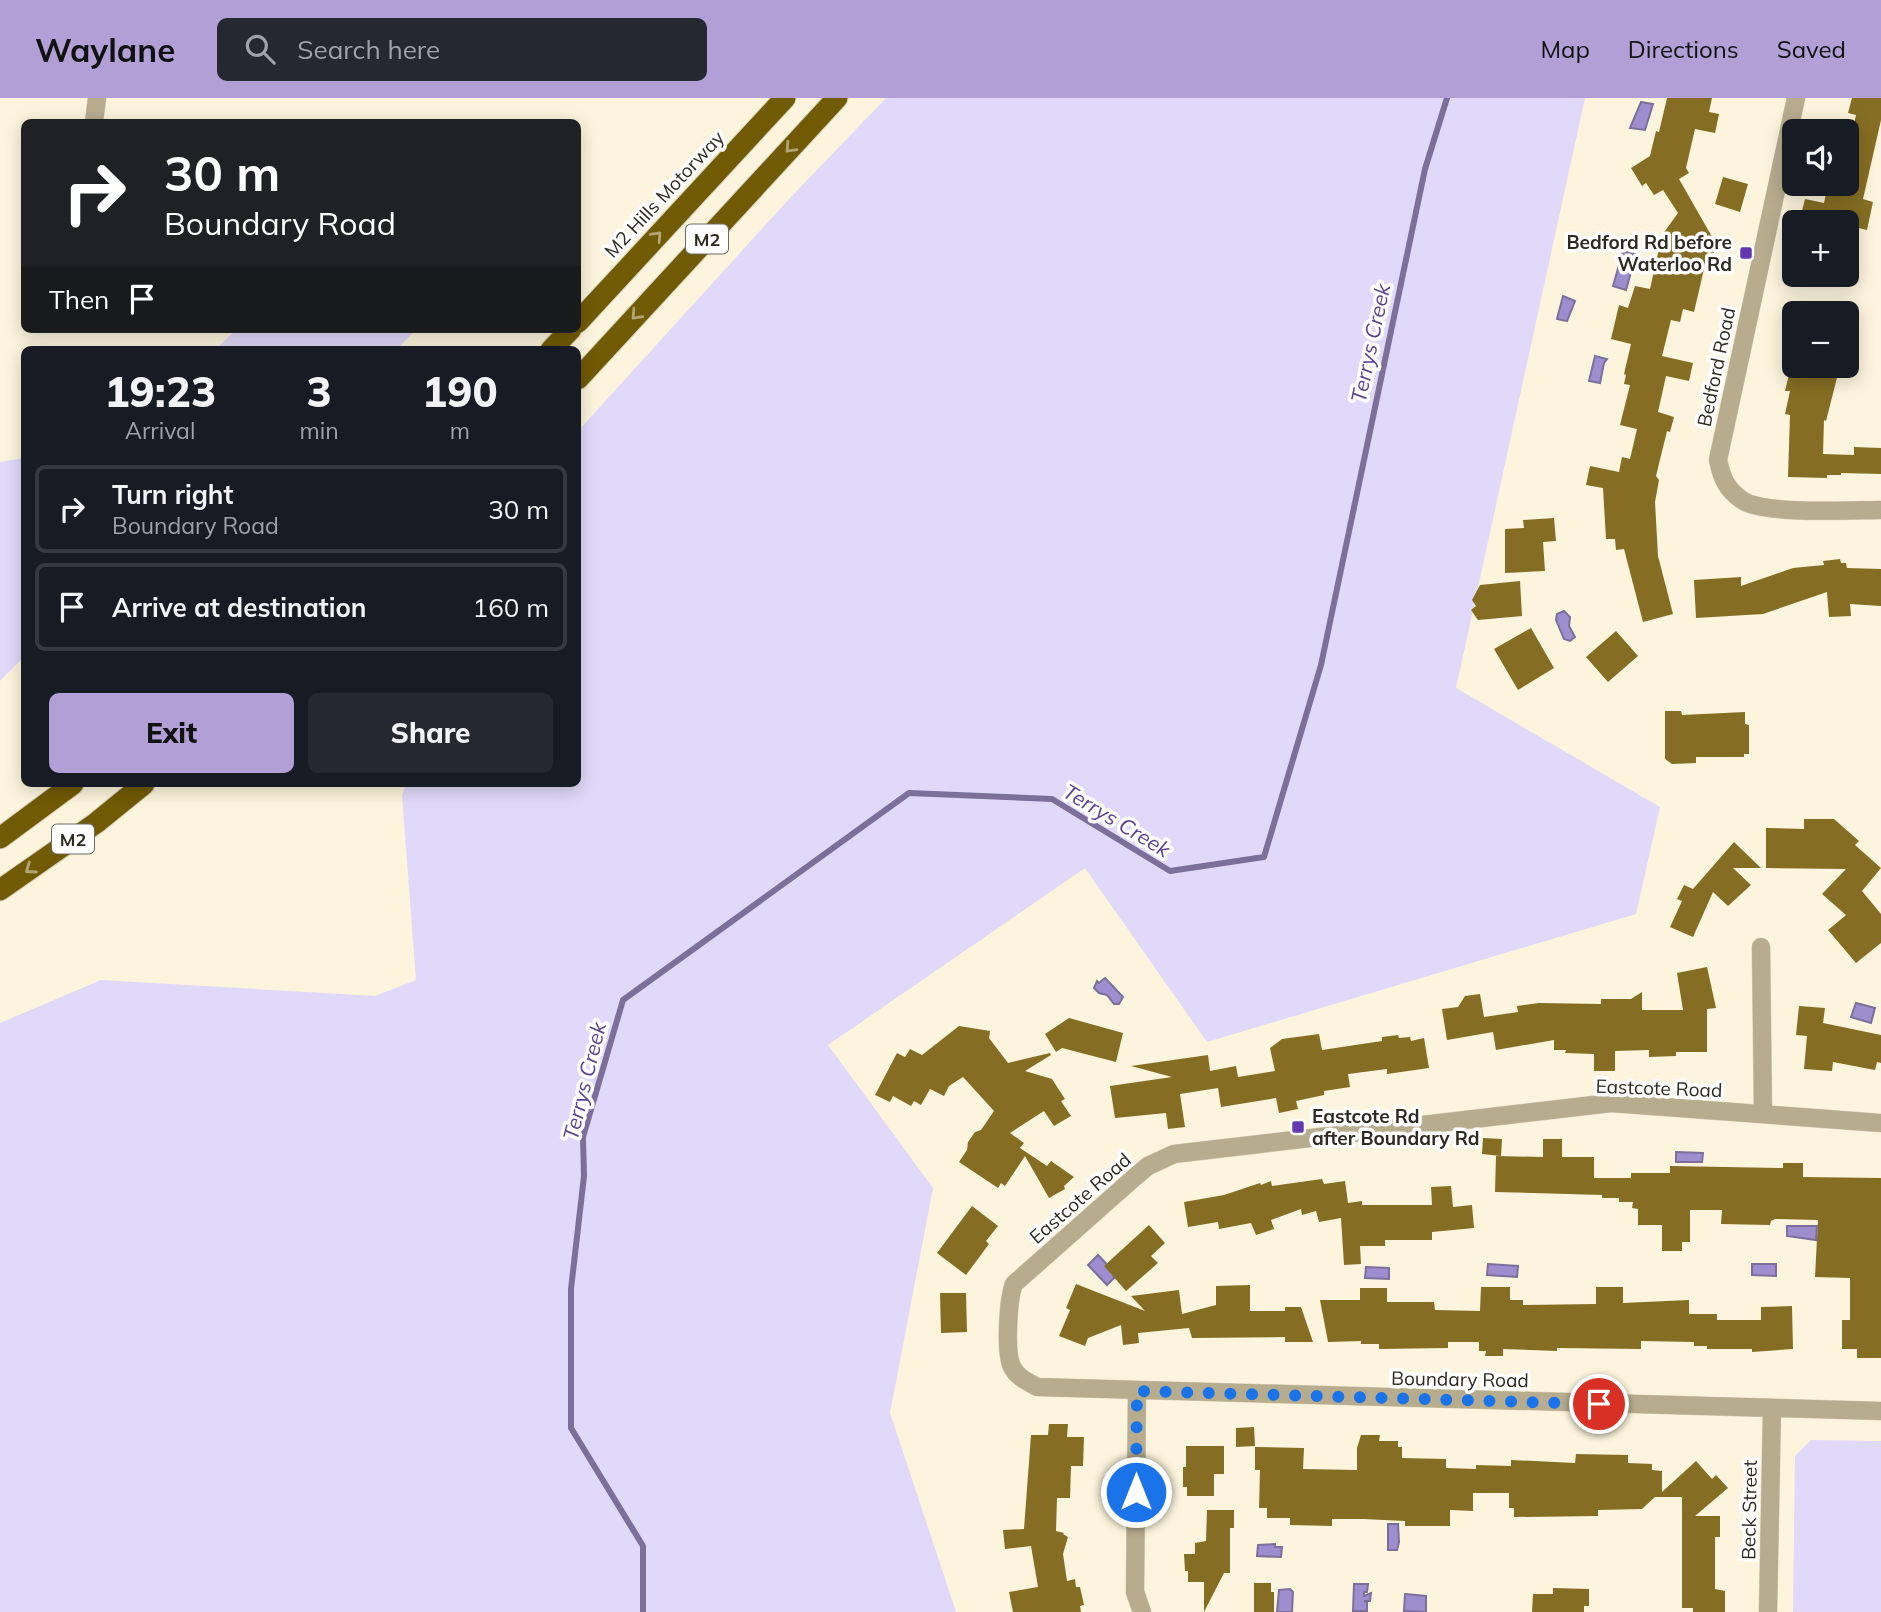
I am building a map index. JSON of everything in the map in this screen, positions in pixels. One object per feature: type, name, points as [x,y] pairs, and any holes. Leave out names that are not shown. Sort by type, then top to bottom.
[{"type":"highway","name":"M2 Hills Motorway","points":[[581,318],[785,98]]},
{"type":"highway","name":"M2","points":[[581,376],[837,98]]},
{"type":"highway","points":[[555,346],[566,333]]},
{"type":"highway","name":"M2","points":[[0,838],[69,787]]},
{"type":"highway","name":"M2","points":[[0,890],[96,823],[140,787]]},
{"type":"street","points":[[94,119],[97,98]]},
{"type":"street","name":"Bedford Road","points":[[1796,98],[1718,460],[1723,481],[1744,502],[1771,508],[1881,510]]},
{"type":"street","points":[[1761,947],[1763,1114]]},
{"type":"street","name":"Eastcote Road","points":[[1037,1387],[1020,1378],[1010,1362],[1009,1297],[1014,1284],[1148,1166],[1174,1154],[1611,1103],[1881,1123]]},
{"type":"street","name":"Boundary Road","points":[[1037,1387],[1881,1411]]},
{"type":"street","points":[[1137,1391],[1135,1592],[1142,1612]]},
{"type":"street","name":"Beck Street","points":[[1768,1612],[1772,1408]]},
{"type":"shaded area","points":[[886,98],[1585,98],[1456,688],[1660,807],[1636,914],[1207,1042],[1085,868],[828,1045],[933,1188],[890,1413],[956,1612],[0,1612],[0,1023],[101,980],[375,996],[416,980],[402,795],[405,787],[581,787],[581,428],[790,198]]},
{"type":"shaded area","points":[[1641,102],[1653,104],[1645,130],[1630,128]]},
{"type":"shaded area","points":[[1623,251],[1638,255],[1626,290],[1613,286]]},
{"type":"shaded area","points":[[1563,296],[1575,301],[1567,321],[1557,319]]},
{"type":"shaded area","points":[[233,333],[413,333],[400,346],[219,346]]},
{"type":"shaded area","points":[[1595,356],[1607,359],[1600,383],[1589,381]]},
{"type":"shaded area","points":[[21,458],[21,660],[0,681],[0,462]]},
{"type":"shaded area","points":[[1564,611],[1570,617],[1569,626],[1575,637],[1570,641],[1564,639],[1556,620],[1557,614]]},
{"type":"shaded area","points":[[1105,978],[1123,997],[1119,1004],[1114,1004],[1107,995],[1094,988],[1097,981],[1099,983]]},
{"type":"shaded area","points":[[1856,1003],[1875,1008],[1871,1023],[1851,1017]]},
{"type":"shaded area","points":[[1676,1152],[1703,1153],[1702,1162],[1676,1162]]},
{"type":"shaded area","points":[[1787,1226],[1817,1226],[1816,1240],[1787,1236]]},
{"type":"shaded area","points":[[1098,1255],[1117,1275],[1107,1285],[1088,1265]]},
{"type":"shaded area","points":[[1488,1264],[1518,1266],[1517,1277],[1487,1275]]},
{"type":"shaded area","points":[[1752,1264],[1776,1264],[1776,1276],[1752,1275]]},
{"type":"shaded area","points":[[1366,1267],[1389,1268],[1389,1279],[1365,1278]]},
{"type":"shaded area","points":[[1811,1440],[1881,1441],[1881,1612],[1793,1612],[1795,1456]]},
{"type":"shaded area","points":[[1388,1524],[1398,1524],[1397,1550],[1388,1550]]},
{"type":"shaded area","points":[[1275,1544],[1275,1547],[1282,1547],[1281,1557],[1257,1556],[1258,1545]]},
{"type":"shaded area","points":[[1354,1584],[1368,1584],[1367,1592],[1364,1592],[1364,1596],[1371,1593],[1370,1601],[1364,1601],[1367,1602],[1367,1611],[1353,1611]]},
{"type":"shaded area","points":[[1290,1589],[1293,1592],[1292,1612],[1277,1612],[1279,1590]]},
{"type":"shaded area","points":[[1405,1594],[1426,1596],[1426,1612],[1404,1611]]},
{"type":"building","points":[[1667,98],[1712,98],[1709,112],[1719,114],[1715,133],[1695,129],[1686,168],[1689,173],[1679,179],[1715,242],[1714,253],[1708,252],[1694,312],[1683,309],[1680,322],[1671,320],[1662,356],[1693,363],[1689,381],[1666,376],[1658,412],[1674,417],[1670,432],[1667,431],[1656,476],[1659,480],[1655,502],[1658,556],[1673,614],[1643,622],[1624,549],[1616,550],[1615,539],[1606,539],[1603,488],[1586,485],[1590,466],[1619,472],[1622,457],[1630,459],[1637,429],[1620,425],[1630,385],[1624,384],[1624,374],[1631,344],[1611,339],[1619,305],[1628,308],[1635,286],[1650,289],[1662,235],[1678,213],[1663,190],[1654,195],[1646,183],[1642,186],[1631,168],[1650,156]]},
{"type":"building","points":[[1852,98],[1881,98],[1881,120],[1863,199],[1873,202],[1867,230],[1859,228],[1859,210],[1802,210],[1805,199],[1824,203],[1825,196],[1859,196],[1859,119],[1848,113]]},
{"type":"building","points":[[1723,177],[1748,184],[1740,212],[1715,204]]},
{"type":"building","points":[[1788,378],[1837,378],[1826,421],[1824,420],[1823,454],[1854,455],[1854,447],[1881,448],[1881,474],[1841,473],[1827,475],[1827,478],[1788,477],[1790,415],[1785,414],[1790,391],[1785,391]]},
{"type":"building","points":[[1554,518],[1556,541],[1543,542],[1545,571],[1505,573],[1505,529],[1524,528],[1523,520]]},
{"type":"building","points":[[1840,559],[1841,563],[1846,563],[1847,568],[1881,569],[1881,606],[1850,604],[1851,616],[1829,617],[1827,592],[1763,614],[1696,618],[1694,580],[1741,577],[1741,586],[1793,568],[1824,565],[1823,561]]},
{"type":"building","points":[[1520,581],[1522,616],[1478,620],[1471,610],[1476,606],[1472,600],[1480,585]]},
{"type":"building","points":[[1531,628],[1554,668],[1518,690],[1494,649]]},
{"type":"building","points":[[1616,631],[1638,656],[1608,682],[1586,657]]},
{"type":"building","points":[[1665,711],[1681,711],[1682,715],[1745,712],[1745,724],[1749,725],[1749,754],[1744,754],[1744,757],[1696,757],[1696,763],[1672,764],[1665,759]]},
{"type":"building","points":[[1804,819],[1834,819],[1859,841],[1855,845],[1881,868],[1862,891],[1881,914],[1881,943],[1856,963],[1828,930],[1846,915],[1822,894],[1846,869],[1766,868],[1766,828],[1804,829]]},
{"type":"building","points":[[1734,842],[1761,868],[1733,868],[1751,885],[1728,906],[1713,892],[1693,937],[1670,927],[1682,901],[1677,899],[1684,885],[1693,889]]},
{"type":"building","points":[[1707,967],[1716,1008],[1707,1009],[1707,1052],[1676,1052],[1676,1056],[1649,1057],[1649,1050],[1615,1051],[1615,1071],[1594,1071],[1594,1054],[1554,1050],[1554,1040],[1496,1050],[1493,1032],[1447,1040],[1442,1009],[1458,1007],[1465,996],[1480,994],[1484,1017],[1518,1012],[1517,1006],[1539,1003],[1601,1004],[1601,999],[1631,999],[1642,992],[1642,1010],[1683,1010],[1677,973]]},
{"type":"building","points":[[1799,1006],[1825,1008],[1823,1023],[1881,1035],[1881,1063],[1877,1062],[1875,1070],[1833,1062],[1832,1071],[1804,1069],[1807,1036],[1796,1035]]},
{"type":"building","points":[[1069,1018],[1123,1033],[1116,1062],[1062,1048],[1056,1052],[1045,1034]]},
{"type":"building","points":[[959,1026],[990,1031],[989,1038],[1008,1063],[1050,1053],[1051,1055],[1025,1071],[1052,1079],[1065,1099],[1061,1101],[1071,1116],[1054,1126],[1044,1111],[1010,1133],[1024,1143],[1020,1148],[1047,1166],[1051,1161],[1074,1177],[1064,1186],[1065,1189],[1049,1198],[1025,1156],[1005,1186],[1001,1183],[998,1188],[959,1162],[967,1150],[968,1142],[975,1132],[981,1130],[994,1111],[963,1077],[949,1086],[944,1096],[930,1089],[921,1105],[914,1101],[911,1106],[893,1096],[890,1102],[875,1095],[897,1053],[905,1057],[910,1049],[922,1055]]},
{"type":"building","points":[[1319,1034],[1322,1050],[1382,1041],[1382,1037],[1398,1035],[1399,1038],[1410,1037],[1411,1041],[1424,1038],[1429,1068],[1387,1074],[1387,1069],[1348,1074],[1350,1087],[1324,1091],[1324,1095],[1296,1101],[1298,1109],[1279,1113],[1276,1098],[1221,1107],[1218,1088],[1180,1094],[1185,1127],[1168,1129],[1166,1113],[1115,1118],[1110,1086],[1172,1077],[1131,1066],[1208,1055],[1210,1071],[1236,1066],[1238,1077],[1275,1071],[1270,1048],[1282,1039]]},
{"type":"building","points":[[1483,1138],[1502,1139],[1501,1156],[1482,1154]]},
{"type":"building","points":[[1543,1139],[1562,1139],[1562,1157],[1594,1157],[1594,1178],[1631,1178],[1631,1173],[1670,1173],[1670,1166],[1783,1168],[1783,1163],[1803,1163],[1803,1177],[1881,1178],[1881,1358],[1857,1358],[1857,1349],[1842,1349],[1842,1320],[1850,1320],[1850,1278],[1815,1277],[1818,1220],[1775,1219],[1770,1225],[1721,1224],[1722,1210],[1690,1210],[1690,1242],[1682,1242],[1682,1251],[1662,1251],[1662,1225],[1638,1225],[1638,1209],[1632,1208],[1633,1202],[1619,1202],[1619,1198],[1602,1198],[1602,1195],[1495,1192],[1496,1156],[1543,1157]]},
{"type":"building","points":[[1322,1179],[1324,1184],[1345,1181],[1348,1203],[1362,1201],[1362,1205],[1432,1205],[1431,1187],[1451,1186],[1453,1207],[1472,1205],[1474,1228],[1432,1232],[1432,1240],[1385,1240],[1385,1246],[1360,1246],[1361,1264],[1344,1265],[1341,1218],[1319,1222],[1316,1211],[1302,1215],[1301,1209],[1271,1220],[1274,1229],[1256,1235],[1251,1223],[1219,1229],[1218,1222],[1188,1227],[1184,1202],[1224,1195],[1271,1181],[1272,1186]]},
{"type":"building","points":[[972,1206],[998,1226],[986,1241],[989,1244],[966,1275],[937,1253]]},
{"type":"building","points":[[1149,1225],[1165,1243],[1151,1256],[1158,1263],[1126,1291],[1104,1266]]},
{"type":"building","points":[[1076,1284],[1145,1311],[1131,1296],[1179,1290],[1182,1314],[1216,1305],[1216,1286],[1250,1285],[1250,1311],[1285,1311],[1285,1307],[1301,1307],[1313,1342],[1285,1342],[1285,1337],[1192,1338],[1189,1328],[1138,1333],[1139,1343],[1123,1345],[1121,1325],[1088,1338],[1085,1346],[1059,1336],[1070,1310],[1066,1308]]},
{"type":"building","points":[[1481,1287],[1510,1287],[1510,1300],[1523,1300],[1523,1305],[1596,1304],[1596,1287],[1623,1287],[1623,1303],[1689,1300],[1689,1314],[1717,1314],[1717,1320],[1761,1320],[1761,1307],[1792,1306],[1793,1349],[1752,1352],[1752,1349],[1707,1349],[1707,1346],[1694,1346],[1694,1342],[1641,1341],[1641,1349],[1503,1349],[1503,1356],[1485,1356],[1486,1351],[1479,1351],[1479,1342],[1448,1342],[1448,1348],[1379,1349],[1379,1344],[1361,1344],[1361,1341],[1328,1342],[1320,1300],[1360,1300],[1360,1288],[1387,1288],[1387,1302],[1434,1302],[1435,1310],[1480,1311]]},
{"type":"building","points":[[940,1293],[966,1293],[967,1332],[941,1333]]},
{"type":"building","points":[[1049,1424],[1068,1424],[1067,1437],[1084,1437],[1083,1466],[1071,1466],[1070,1498],[1057,1498],[1056,1531],[1068,1537],[1063,1554],[1067,1581],[1075,1579],[1076,1587],[1080,1587],[1084,1605],[1080,1606],[1081,1612],[1013,1612],[1009,1592],[1038,1587],[1031,1546],[1005,1549],[1003,1530],[1024,1529],[1031,1435],[1048,1435]]},
{"type":"building","points":[[1254,1427],[1255,1446],[1236,1447],[1236,1428]]},
{"type":"building","points":[[1361,1435],[1380,1435],[1379,1441],[1398,1441],[1398,1447],[1402,1447],[1402,1458],[1446,1459],[1446,1468],[1511,1466],[1511,1460],[1575,1463],[1576,1454],[1628,1455],[1628,1463],[1652,1464],[1652,1470],[1662,1471],[1662,1492],[1696,1461],[1712,1479],[1716,1475],[1728,1488],[1695,1516],[1720,1516],[1720,1537],[1715,1537],[1715,1589],[1725,1591],[1725,1612],[1693,1612],[1693,1608],[1682,1608],[1682,1497],[1655,1497],[1642,1509],[1598,1510],[1598,1516],[1514,1517],[1514,1508],[1509,1508],[1509,1493],[1473,1493],[1473,1511],[1450,1510],[1450,1526],[1405,1526],[1405,1521],[1363,1519],[1332,1519],[1332,1526],[1290,1525],[1290,1518],[1267,1518],[1267,1508],[1259,1508],[1260,1470],[1255,1470],[1255,1447],[1304,1448],[1303,1469],[1357,1470],[1357,1448]]},
{"type":"building","points":[[1186,1446],[1224,1446],[1224,1474],[1214,1474],[1214,1496],[1187,1496],[1187,1487],[1183,1487]]},
{"type":"building","points":[[1207,1510],[1234,1510],[1234,1528],[1230,1528],[1230,1573],[1224,1573],[1204,1612],[1204,1582],[1188,1582],[1184,1554],[1195,1554],[1195,1543],[1206,1541]]},
{"type":"building","points":[[1254,1583],[1271,1583],[1274,1612],[1254,1612]]},
{"type":"building","points":[[1553,1588],[1589,1589],[1589,1606],[1584,1606],[1584,1612],[1532,1612],[1533,1594],[1553,1594]]},
{"type":"waterway","name":"Terrys Creek","points":[[643,1612],[643,1546],[571,1428],[571,1289],[584,1176],[583,1137],[623,1000],[909,793],[1052,799],[1170,871],[1264,857],[1321,665],[1425,169],[1447,98]]},
{"type":"place","name":"Bedford Rd before Waterloo Rd","points":[[1746,253]]},
{"type":"place","name":"Eastcote Rd after Boundary Rd","points":[[1298,1127]]},
{"type":"route","points":[[1136,1492],[1137,1391],[1599,1404]]}]
